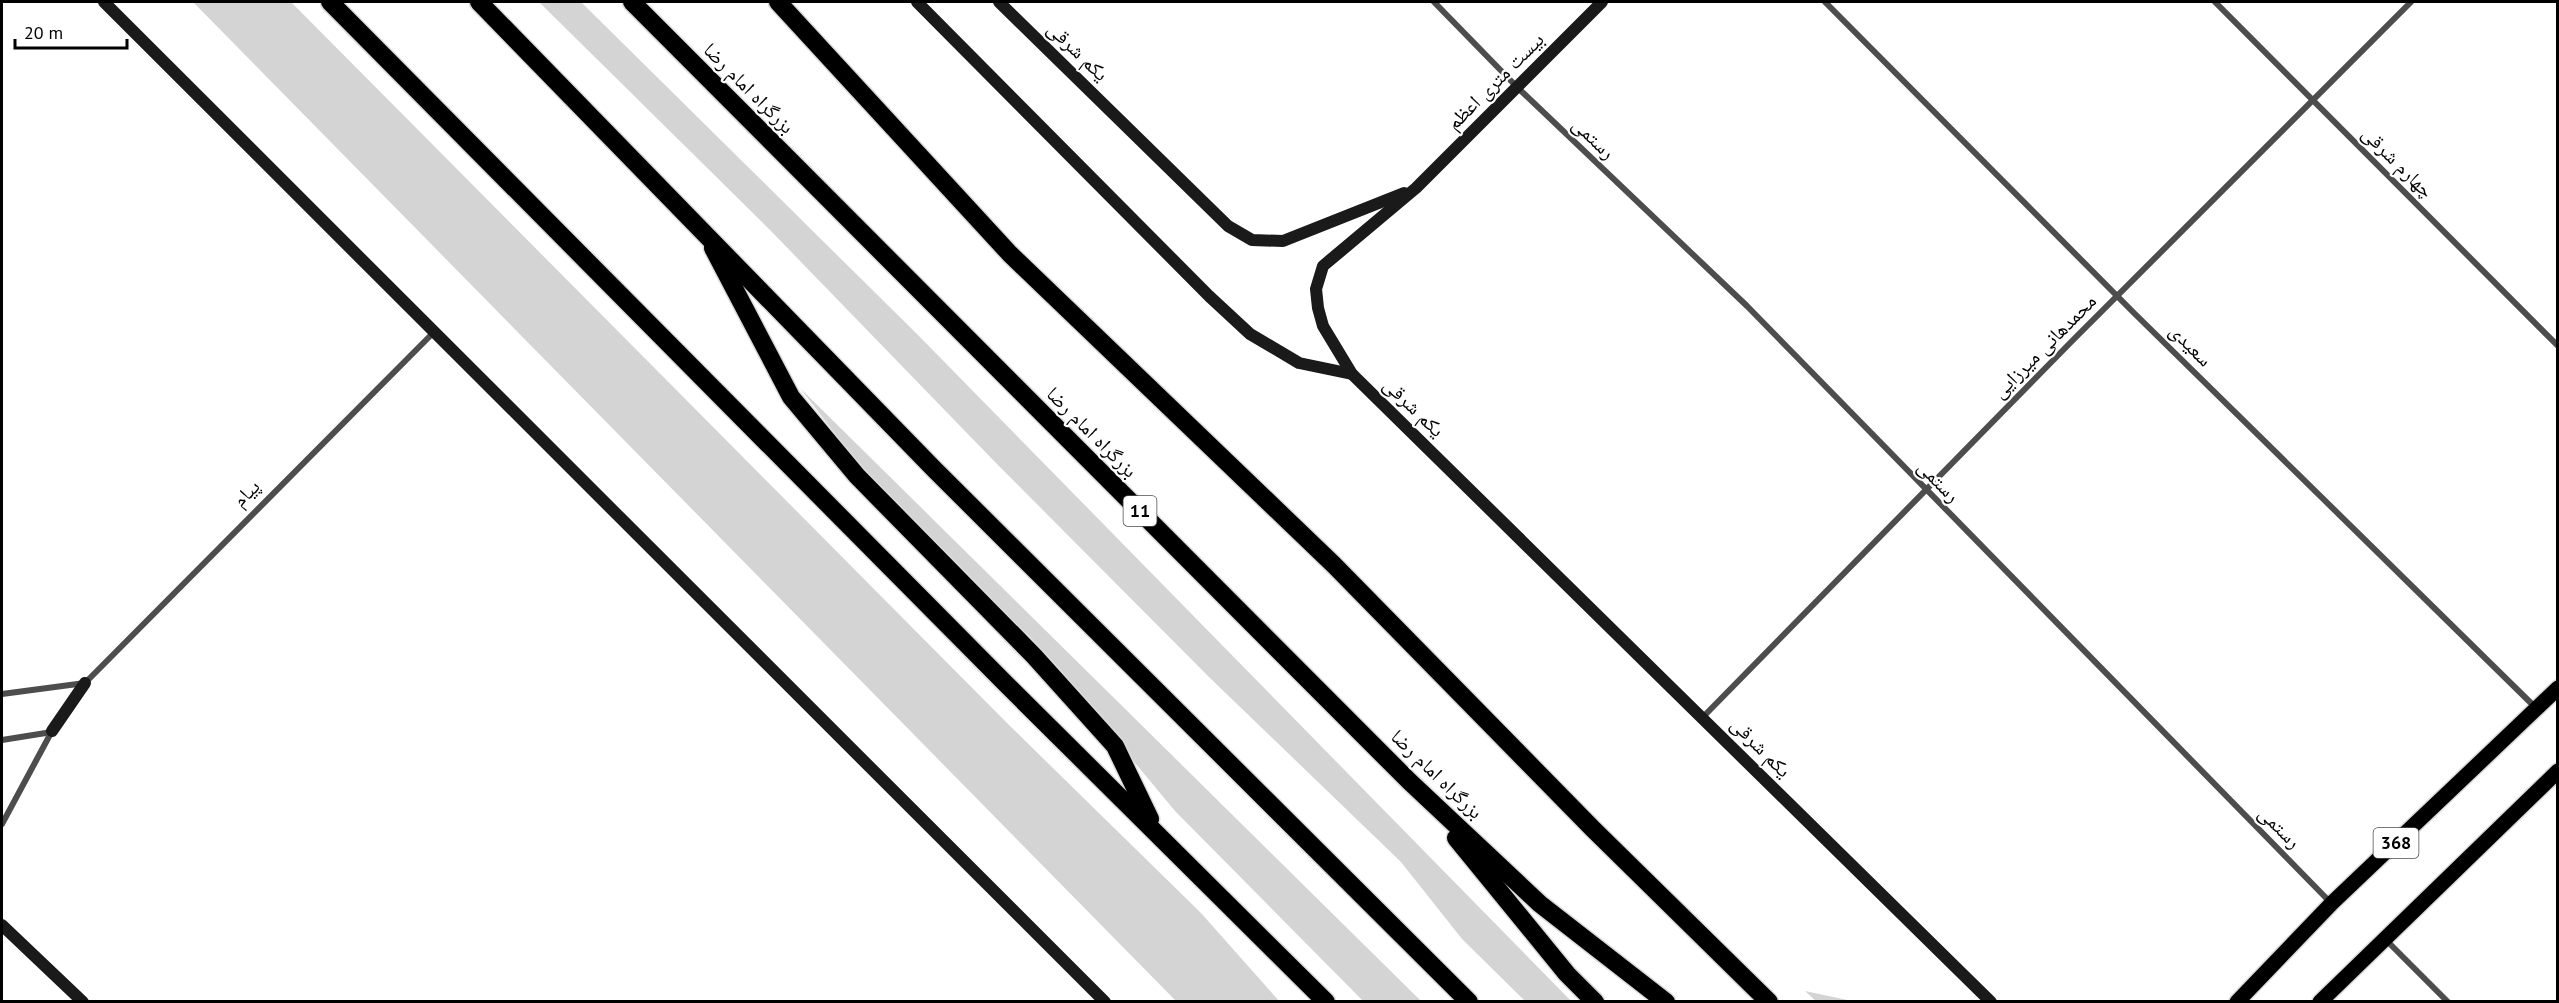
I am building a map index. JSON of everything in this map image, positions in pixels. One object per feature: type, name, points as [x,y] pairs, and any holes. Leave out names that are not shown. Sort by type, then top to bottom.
[{"type":"highway","points":[[330,2],[990,669],[1326,1002]]},
{"type":"highway","points":[[479,2],[934,469],[1469,1002]]},
{"type":"highway","name":"بزرگراه امام رضا","points":[[632,2],[1410,781],[1540,904],[1666,1002]]},
{"type":"highway","points":[[778,2],[1010,254],[1334,565],[1584,820],[1769,1002]]},
{"type":"highway","points":[[704,231],[791,397],[857,476],[1034,656],[1115,746],[1155,830]]},
{"type":"highway","points":[[1410,781],[1567,974],[1595,1002]]},
{"type":"main road","points":[[104,2],[1105,1002]]},
{"type":"main road","points":[[917,2],[1209,296],[1250,334],[1299,363],[1352,374]]},
{"type":"main road","name":"یکم شرقی","points":[[999,2],[1228,226],[1252,240],[1283,241],[1416,188]]},
{"type":"main road","name":"بیست متری اعظم","points":[[1416,188],[1602,2]]},
{"type":"main road","name":"یکم شرقی","points":[[1416,188],[1323,266],[1316,289],[1318,308],[1323,326],[1352,374],[1991,1002]]},
{"type":"main road","name":"پیام","points":[[52,732],[85,683]]},
{"type":"main road","name":"368","points":[[2237,1002],[2332,903],[2558,688]]},
{"type":"main road","points":[[2320,1002],[2558,771]]},
{"type":"main road","points":[[2,925],[83,1002]]},
{"type":"street","name":"رستمی","points":[[1434,2],[1517,87],[1747,306],[2332,903]]},
{"type":"street","name":"سعیدی","points":[[1825,2],[2117,296],[2536,709]]},
{"type":"street","name":"چهارم شرقی","points":[[2215,2],[2558,346]]},
{"type":"street","name":"محمدهانی میرزایی","points":[[1703,717],[2117,296],[2411,2]]},
{"type":"street","name":"پیام","points":[[85,683],[435,332]]},
{"type":"street","points":[[2,694],[85,683]]},
{"type":"street","name":"پیام","points":[[2,824],[52,732]]},
{"type":"street","points":[[2,740],[52,732]]},
{"type":"street","points":[[2385,939],[2448,1002]]},
{"type":"shaded area","points":[[193,2],[291,2],[1010,726],[1201,913],[1279,1001],[1176,1001]]},
{"type":"shaded area","points":[[539,2],[581,2],[918,335],[1571,1001],[1525,1001],[1462,939],[1401,862],[1210,678],[995,462],[769,229]]},
{"type":"shaded area","points":[[800,388],[1421,1001],[1363,1001],[1175,811],[1032,639],[967,577],[856,461]]},
{"type":"shaded area","points":[[1805,991],[1852,1001],[1816,1001]]}]
